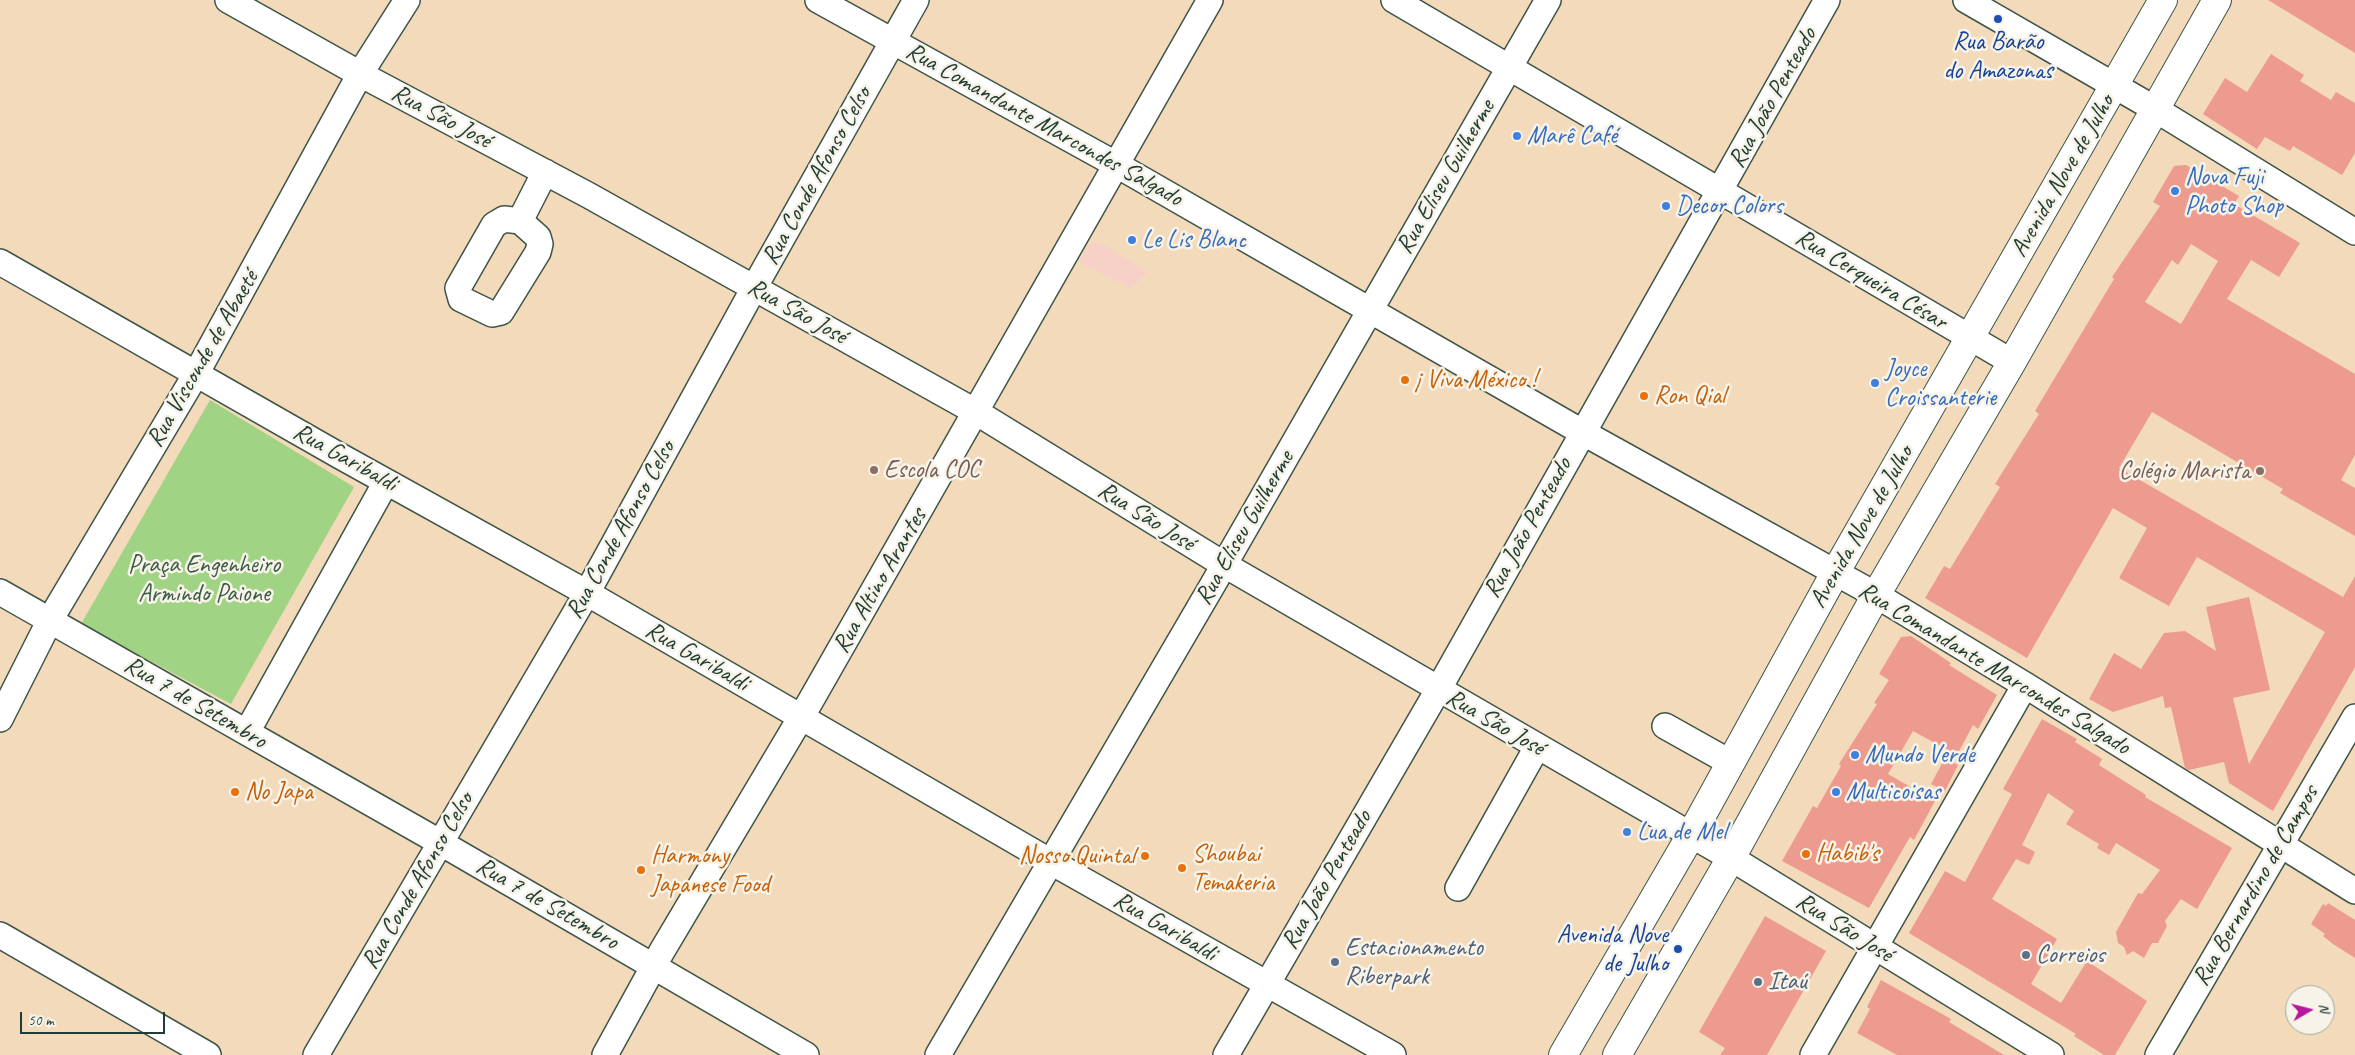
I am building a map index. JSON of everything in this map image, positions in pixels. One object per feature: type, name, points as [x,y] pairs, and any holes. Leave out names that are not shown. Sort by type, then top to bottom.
[{"type":"main road","name":"Avenida Nove de Julho","points":[[1563,1055],[1691,834],[1835,573],[1971,339],[2163,0]]},
{"type":"main road","name":"Avenida Nove de Julho","points":[[1617,1055],[1731,858],[1876,595],[2012,362],[2217,0]]},
{"type":"street","name":"Rua São José","points":[[228,0],[360,74],[545,172],[976,412],[1223,564],[1438,690],[1691,834],[2051,1055]]},
{"type":"street","name":"Rua Visconde de Abaeté","points":[[0,719],[50,620],[196,374],[360,74],[407,0]]},
{"type":"street","name":"Rua Comandante Marcondes Salgado","points":[[818,0],[1117,165],[1582,432],[1876,595],[2354,889]]},
{"type":"street","name":"Rua Conde Afonso Celso","points":[[316,1055],[588,594],[754,288],[916,0]]},
{"type":"street","name":"Rua Altino Arantes","points":[[605,1055],[654,967],[976,412],[1210,0]]},
{"type":"street","name":"Rua Cerqueira César","points":[[1394,0],[2012,362]]},
{"type":"street","name":"Rua Eliseu Guilherme","points":[[938,1055],[1370,311],[1548,0]]},
{"type":"street","name":"Rua João Penteado","points":[[1226,1055],[1438,690],[1582,432],[1721,192],[1827,0]]},
{"type":"street","points":[[1966,0],[2155,109],[2355,232]]},
{"type":"street","points":[[520,221],[545,172]]},
{"type":"street","name":"Rua Garibaldi","points":[[0,262],[386,482],[588,594],[1051,862],[1393,1055]]},
{"type":"street","points":[[247,732],[386,482]]},
{"type":"street","name":"Rua 7 de Setembro","points":[[0,592],[441,843],[806,1055]]},
{"type":"street","points":[[1813,1055],[2025,685]]},
{"type":"street","name":"Rua Bernardino de Campos","points":[[2158,1055],[2355,717]]},
{"type":"street","points":[[1665,726],[1731,763]]},
{"type":"street","points":[[1458,888],[1537,747]]},
{"type":"street","points":[[0,935],[208,1055]]},
{"type":"shaded area","points":[[1099,242],[1148,272],[1131,289],[1079,262],[1088,246]]},
{"type":"green space","name":"Praça Engenheiro Armindo Paione","points":[[210,400],[354,487],[231,704],[81,624]]},
{"type":"building","points":[[2268,0],[2355,0],[2355,53]]},
{"type":"building","points":[[2271,54],[2304,75],[2300,81],[2331,100],[2336,92],[2355,103],[2355,153],[2342,175],[2293,146],[2290,151],[2265,137],[2257,149],[2203,114],[2225,78],[2247,92]]},
{"type":"building","points":[[2186,165],[2239,196],[2234,204],[2300,243],[2279,277],[2251,260],[2227,299],[2355,374],[2355,455],[2341,480],[2355,488],[2355,536],[2280,493],[2283,489],[2152,412],[2119,468],[2343,597],[2355,576],[2355,667],[2273,811],[2229,783],[2224,762],[2189,770],[2185,768],[2171,707],[2165,708],[2163,696],[2113,712],[2089,699],[2114,653],[2141,669],[2164,633],[2185,631],[2216,651],[2206,607],[2249,597],[2270,690],[2233,698],[2249,764],[2325,632],[2197,557],[2169,606],[2119,578],[2147,528],[2113,508],[2027,658],[1925,598],[1944,566],[1950,569],[2000,487],[1995,484],[2039,414],[2035,411],[2114,279],[2112,277],[2160,206],[2153,202],[2174,166]],"holes":[[[2191,244],[2218,261],[2181,324],[2145,302],[2172,260],[2178,265]]]},
{"type":"building","points":[[1911,636],[1951,663],[1949,665],[1997,695],[1978,729],[1973,725],[1957,755],[1913,731],[1888,774],[1935,801],[1914,840],[1910,837],[1869,908],[1782,861],[1813,806],[1817,808],[1841,766],[1839,764],[1877,704],[1874,703],[1889,680],[1879,674],[1901,637]]},
{"type":"building","points":[[2042,719],[2077,739],[2075,742],[2102,759],[2099,765],[2146,795],[2145,797],[2232,848],[2197,909],[2181,899],[2165,921],[2167,926],[2158,943],[2152,943],[2144,958],[2133,951],[2127,955],[2124,947],[2118,943],[2116,932],[2138,893],[2142,894],[2160,870],[2116,843],[2109,855],[2097,848],[2099,844],[2066,824],[2074,811],[2048,793],[2022,845],[2035,852],[2029,865],[2016,859],[1992,899],[2057,939],[2031,984],[2061,1003],[2087,961],[2147,1001],[2115,1055],[2104,1055],[2074,1036],[2076,1034],[1909,933],[1945,871],[1965,882],[2012,794],[2003,789]]},
{"type":"building","points":[[1945,758],[1958,765],[1945,791],[1931,784]]},
{"type":"building","points":[[2328,903],[2355,920],[2355,958],[2333,944],[2323,936],[2325,934],[2311,924],[2323,904],[2326,906]]},
{"type":"building","points":[[1765,916],[1826,951],[1767,1055],[1720,1055],[1725,1048],[1699,1032]]},
{"type":"building","points":[[1881,980],[1951,1019],[1949,1022],[2004,1055],[1897,1055],[1857,1033],[1870,1009],[1867,1007]]},
{"type":"place","name":"Rua Barão do Amazonas","points":[[1998,19]]},
{"type":"place","name":"Marê Café","points":[[1517,136]]},
{"type":"place","name":"Nova Fuji Photo Shop","points":[[2175,191]]},
{"type":"place","name":"Decor Colors","points":[[1666,206]]},
{"type":"place","name":"Le Lis Blanc","points":[[1132,240]]},
{"type":"place","name":"¡ Viva México !","points":[[1405,380]]},
{"type":"place","name":"Joyce Croissanterie","points":[[1875,383]]},
{"type":"place","name":"Ron Qial","points":[[1644,396]]},
{"type":"place","name":"Escola COC","points":[[874,470]]},
{"type":"place","name":"Colégio Marista","points":[[2260,471]]},
{"type":"place","name":"Mundo Verde","points":[[1855,755]]},
{"type":"place","name":"No Japa","points":[[235,792]]},
{"type":"place","name":"Multicoisas","points":[[1836,792]]},
{"type":"place","name":"Lua de Mel","points":[[1627,832]]},
{"type":"place","name":"Habib's","points":[[1806,854]]},
{"type":"place","name":"Nosso Quintal","points":[[1145,856]]},
{"type":"place","name":"Shoubai Temakeria","points":[[1182,868]]},
{"type":"place","name":"Harmony Japanese Food","points":[[641,870]]},
{"type":"place","name":"Avenida Nove de Julho","points":[[1678,949]]},
{"type":"place","name":"Correios","points":[[2026,955]]},
{"type":"place","name":"Estacionamento Riberpark","points":[[1335,962]]},
{"type":"place","name":"Itaú","points":[[1758,982]]}]
